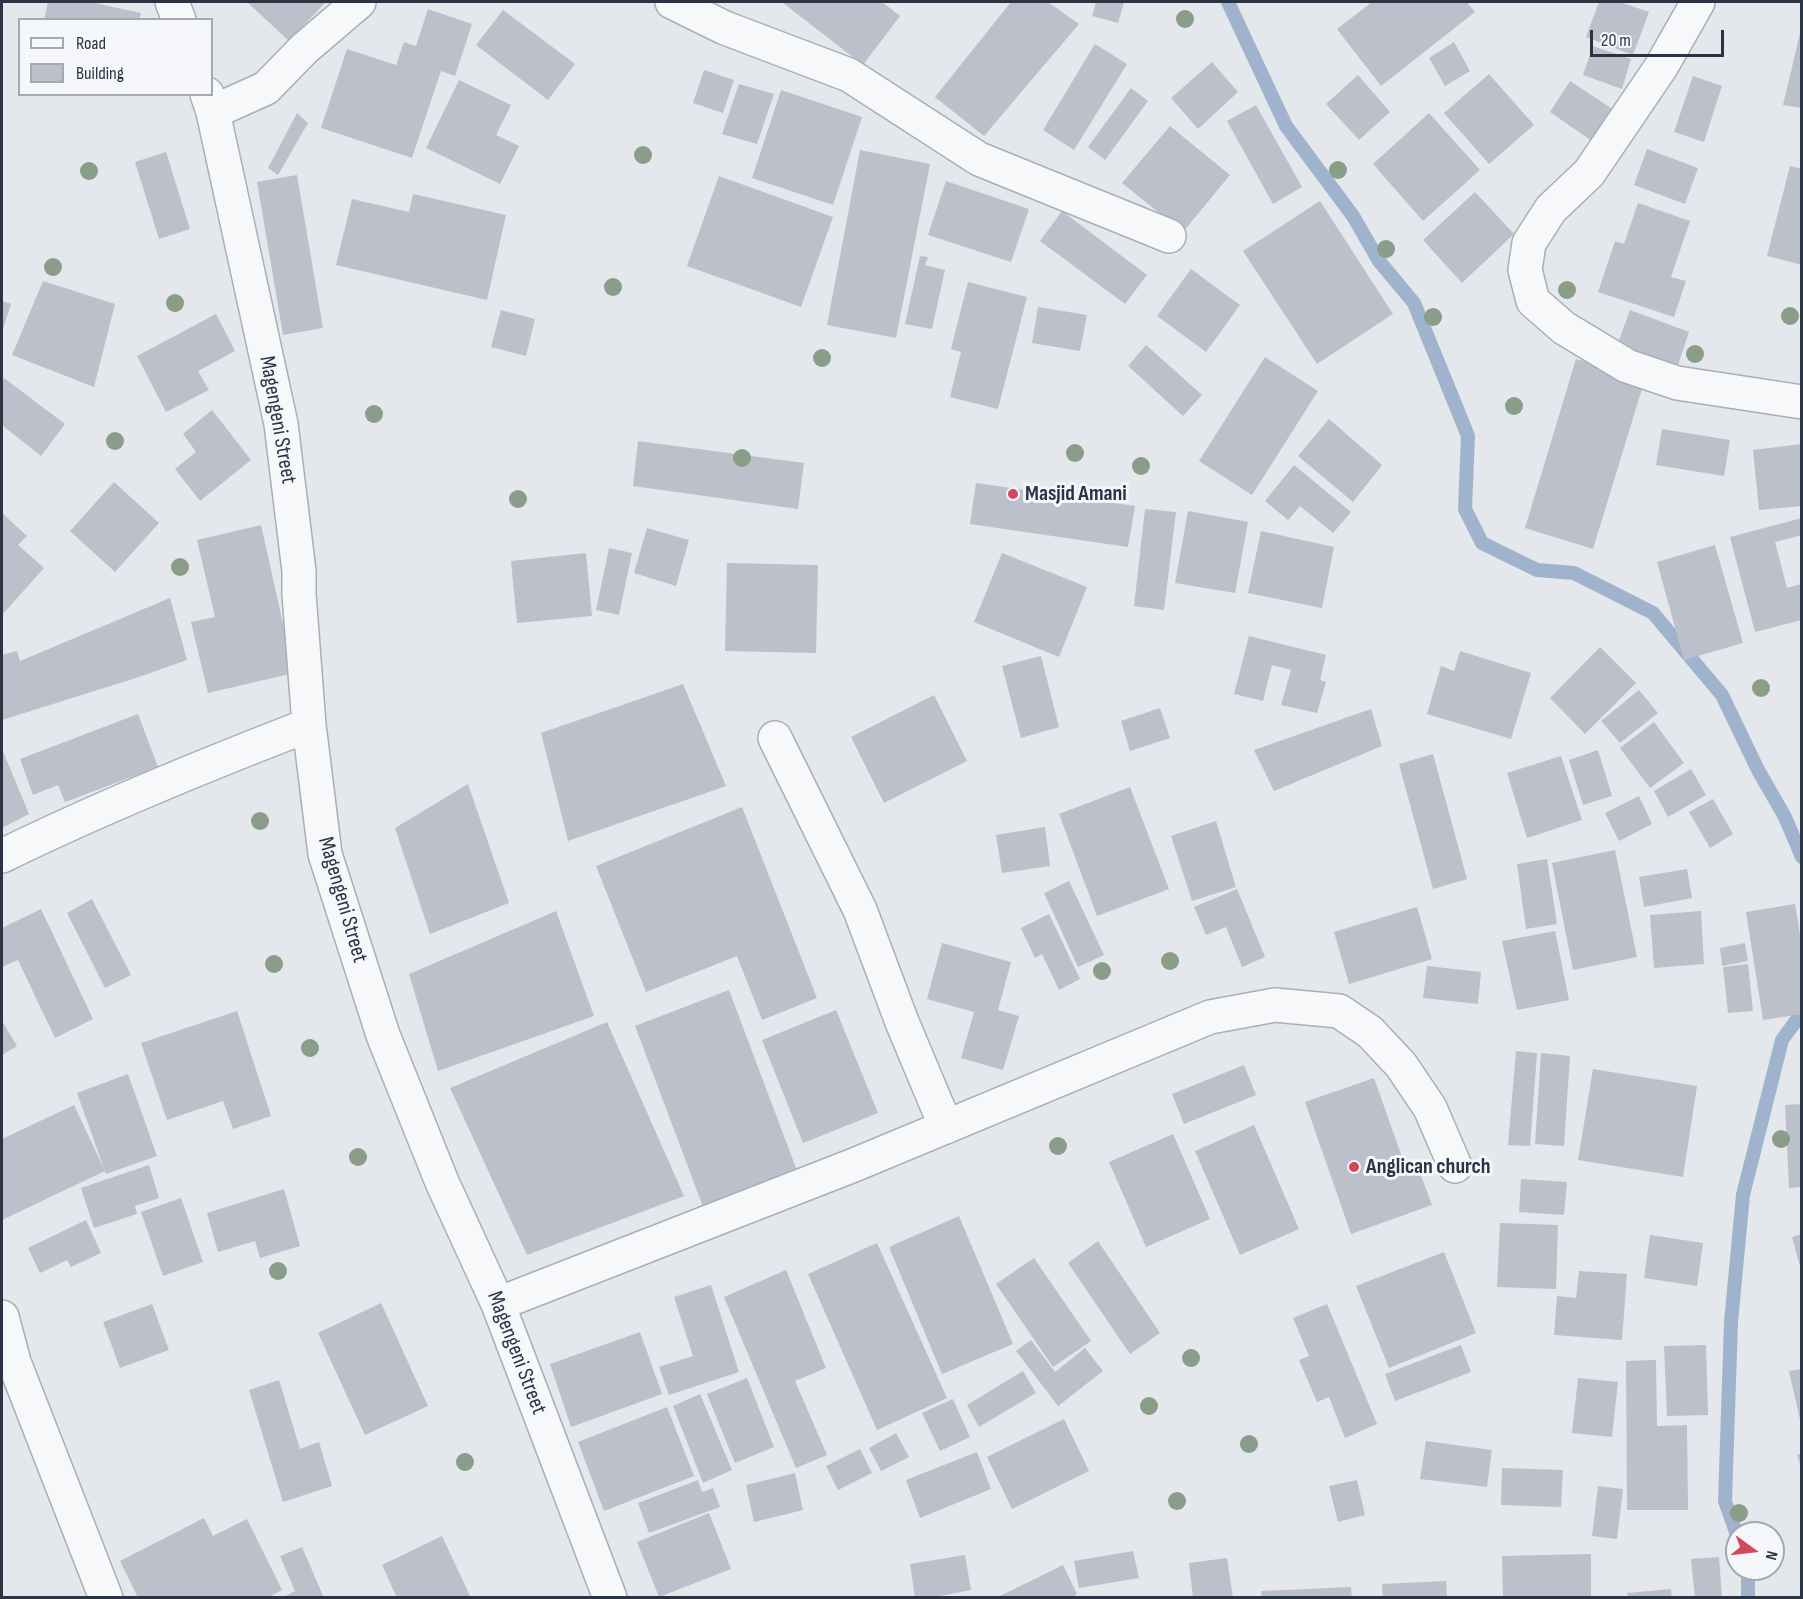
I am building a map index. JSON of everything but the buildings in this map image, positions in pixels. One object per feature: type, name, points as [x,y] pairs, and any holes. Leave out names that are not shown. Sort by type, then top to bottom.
[{"type":"street","points":[[172,2],[178,18]]},
{"type":"street","points":[[210,103],[266,88],[304,49],[358,2]]},
{"type":"street","points":[[672,2],[725,28],[849,75],[979,159],[1169,236]]},
{"type":"street","points":[[1698,2],[1662,67],[1589,173],[1551,209],[1529,243],[1525,270],[1533,301],[1564,328],[1627,366],[1677,383],[1802,402]]},
{"type":"street","name":"Magengeni Street","points":[[210,103],[281,424],[300,571],[299,594],[309,725],[325,854],[383,1035],[442,1182],[498,1304],[610,1598]]},
{"type":"street","points":[[2,856],[75,820],[218,760],[309,725]]},
{"type":"street","points":[[775,738],[860,910],[902,1022],[946,1127]]},
{"type":"street","points":[[498,1304],[946,1127],[1210,1017],[1275,1005],[1339,1011],[1370,1032],[1401,1065],[1430,1107],[1455,1166]]},
{"type":"street","points":[[2,1317],[14,1362],[106,1598]]},
{"type":"waterway","points":[[1228,2],[1286,126],[1353,216],[1379,261],[1414,303],[1468,436],[1465,509],[1482,543],[1537,570],[1574,573],[1653,613],[1722,695],[1758,770],[1785,817],[1802,857]]},
{"type":"waterway","points":[[1732,1521],[1725,1501],[1731,1322],[1743,1195],[1782,1040],[1798,1018],[1802,1017]]},
{"type":"waterway","points":[[1748,1581],[1748,1598]]},
{"type":"place","name":"Masjid Amani","points":[[1013,494]]},
{"type":"place","name":"Anglican church","points":[[1354,1167]]}]
